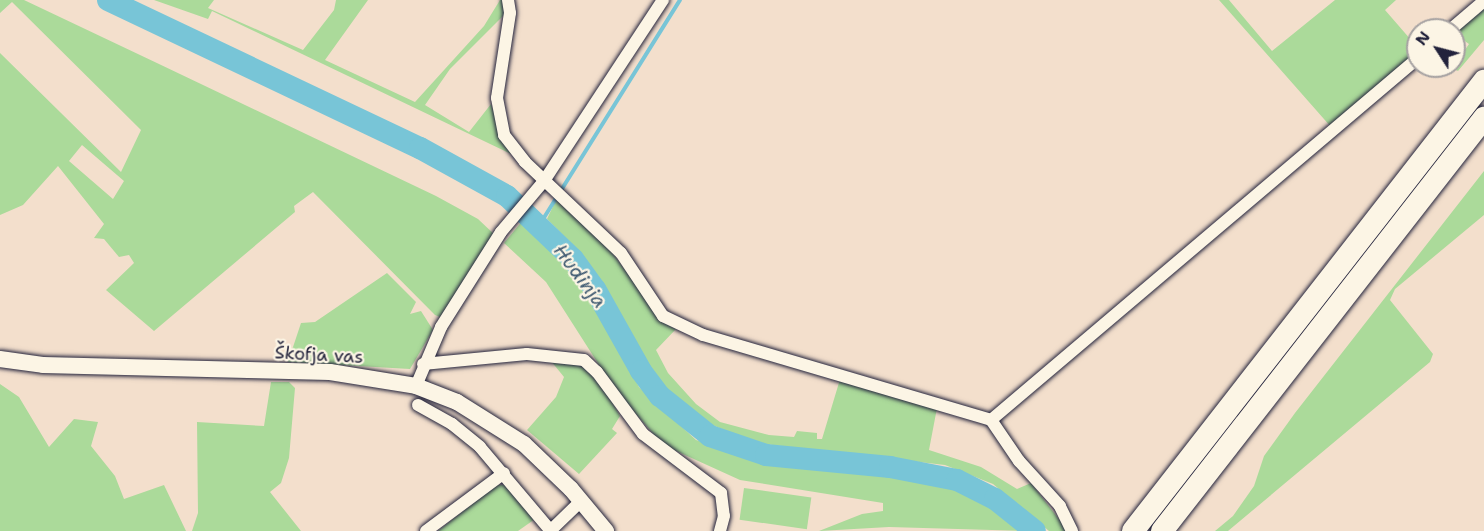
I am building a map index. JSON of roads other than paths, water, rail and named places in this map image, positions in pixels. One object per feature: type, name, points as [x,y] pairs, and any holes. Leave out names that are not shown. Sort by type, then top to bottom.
[{"type":"highway","points":[[1133,531],[1484,81]]},
{"type":"highway","points":[[1162,531],[1484,117]]},
{"type":"main road","name":"Škofja vas","points":[[0,359],[43,365],[330,372],[416,386],[457,402],[524,444],[586,507],[604,531]]},
{"type":"main road","points":[[0,371],[43,365]]},
{"type":"street","points":[[508,0],[510,13],[498,72],[499,119],[515,152],[621,254],[663,316],[674,324],[992,420],[1019,461],[1060,506],[1072,531]]},
{"type":"street","points":[[416,386],[423,364],[441,327],[501,232],[535,192],[547,184],[663,0]]},
{"type":"street","points":[[1464,18],[1484,1]]},
{"type":"street","points":[[992,420],[1406,68]]},
{"type":"street","points":[[423,364],[528,354],[584,360],[597,372],[643,434],[721,493],[724,516],[720,531]]},
{"type":"street","points":[[418,405],[452,424],[504,473],[550,531],[586,507]]},
{"type":"street","points":[[426,531],[504,473]]},
{"type":"waterway","name":"Hudinja","points":[[108,0],[420,148],[507,196],[573,259],[595,289],[641,371],[660,396],[710,436],[766,455],[890,467],[957,480],[995,499],[1035,531]]},
{"type":"waterway","points":[[540,224],[680,0]]}]
